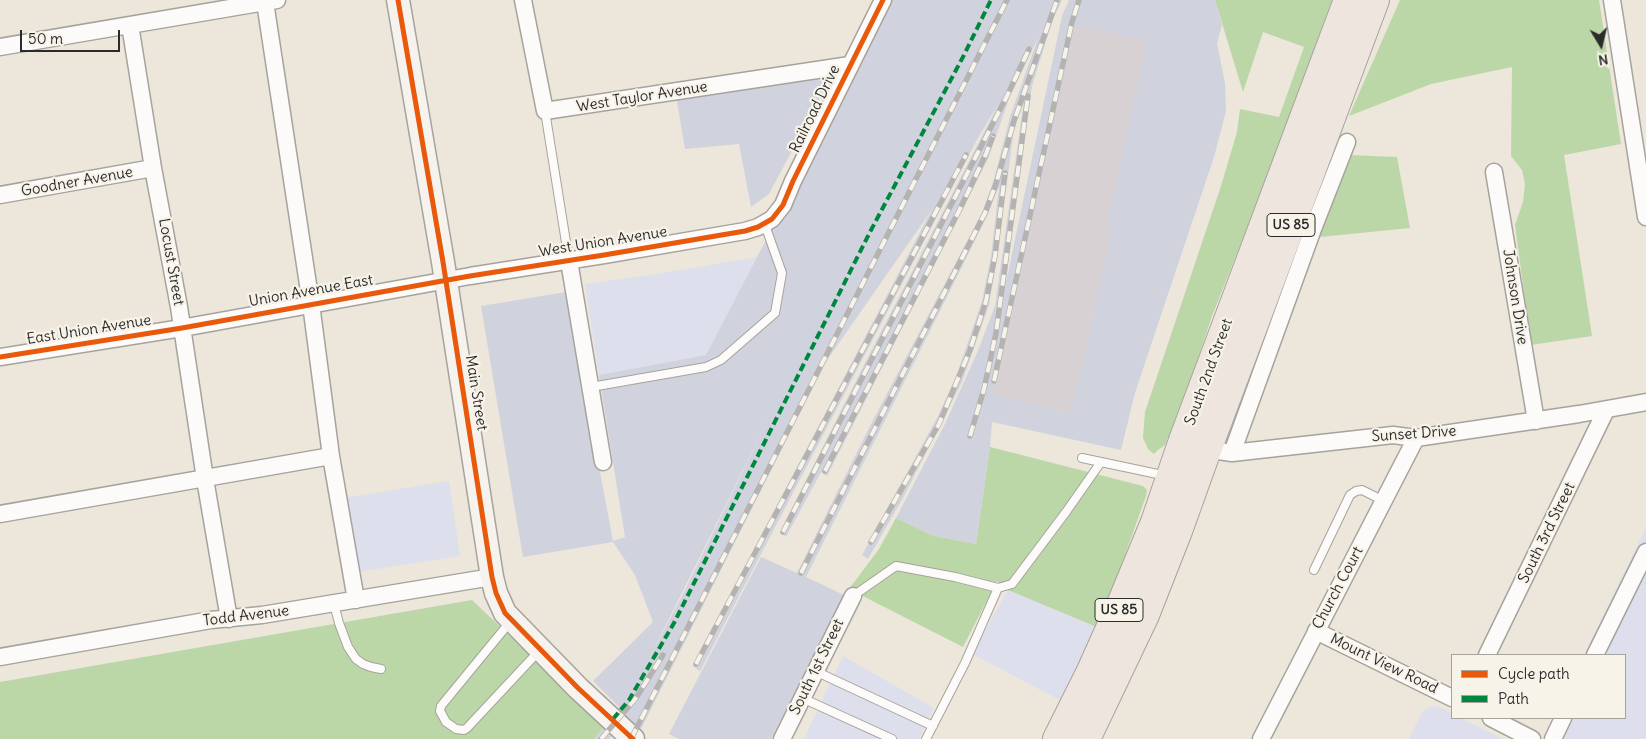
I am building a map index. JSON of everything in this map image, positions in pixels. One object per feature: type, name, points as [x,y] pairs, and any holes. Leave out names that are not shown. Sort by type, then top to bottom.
[{"type":"highway","name":"South 2nd Street","points":[[1207,449],[1348,0]]},
{"type":"highway","name":"South 2nd Street","points":[[1057,739],[1091,671],[1155,522],[1183,480],[1207,449],[1375,0]]},
{"type":"highway","name":"South 2nd Street","points":[[1086,739],[1145,615],[1178,531],[1183,480]]},
{"type":"street","name":"Main Street","points":[[398,0],[492,577],[505,613],[578,688],[632,738]]},
{"type":"street","points":[[523,0],[546,111]]},
{"type":"street","name":"Railroad Drive","points":[[765,224],[784,205],[793,182],[883,0]]},
{"type":"street","points":[[1612,0],[1646,216]]},
{"type":"street","points":[[0,47],[271,1],[331,456],[356,600]]},
{"type":"street","name":"Locust Street","points":[[130,25],[229,618]]},
{"type":"street","name":"West Taylor Avenue","points":[[546,111],[850,65]]},
{"type":"street","points":[[1207,449],[1313,229],[1347,142]]},
{"type":"street","name":"Goodner Avenue","points":[[0,195],[154,168]]},
{"type":"street","name":"Johnson Drive","points":[[1494,172],[1536,421]]},
{"type":"street","name":"West Union Avenue","points":[[445,281],[745,231],[765,224]]},
{"type":"street","points":[[569,261],[604,462]]},
{"type":"street","name":"Union Avenue East","points":[[182,328],[445,281]]},
{"type":"street","name":"East Union Avenue","points":[[0,357],[182,328]]},
{"type":"street","name":"Sunset Drive","points":[[1207,449],[1393,434],[1416,438],[1536,421],[1646,402]]},
{"type":"street","name":"South 3rd Street","points":[[1487,654],[1606,410]]},
{"type":"street","name":"Church Court","points":[[1261,739],[1416,438]]},
{"type":"street","points":[[0,514],[331,456]]},
{"type":"street","points":[[1595,654],[1646,552]]},
{"type":"street","name":"Todd Avenue","points":[[0,657],[210,620],[262,615],[492,577]]},
{"type":"street","name":"South 1st Street","points":[[782,739],[853,596]]},
{"type":"street","name":"Mount View Road","points":[[1316,631],[1451,698]]},
{"type":"street","points":[[1494,719],[1532,739]]},
{"type":"street","points":[[1553,739],[1563,719]]},
{"type":"lane","points":[[546,111],[569,261]]},
{"type":"lane","points":[[591,387],[706,367],[721,360],[775,313],[782,273],[765,224]]},
{"type":"lane","points":[[1082,458],[1183,480]]},
{"type":"lane","points":[[853,596],[896,566],[955,577],[998,588],[1012,584],[1101,462]]},
{"type":"lane","points":[[1314,570],[1350,495],[1362,490],[1384,500]]},
{"type":"lane","points":[[926,739],[965,663],[998,588]]},
{"type":"lane","points":[[334,604],[348,647],[356,659],[371,668],[381,669]]},
{"type":"lane","points":[[512,620],[441,706],[442,715],[446,722],[456,729],[464,730],[467,728],[540,650]]},
{"type":"lane","points":[[815,671],[932,726]]},
{"type":"lane","points":[[802,698],[891,738]]},
{"type":"shaded area","points":[[891,0],[1062,0],[1053,19],[1032,86],[1006,280],[1062,16],[1069,0],[1215,0],[1222,25],[1217,43],[1225,83],[1226,111],[1214,157],[1135,393],[1121,450],[992,422],[976,544],[934,536],[896,518],[945,424],[977,353],[995,306],[1024,100],[1015,121],[989,305],[962,382],[904,496],[868,559],[862,555],[937,418],[956,377],[982,301],[991,256],[999,186],[988,214],[806,577],[844,595],[771,739],[679,739],[669,734],[761,557],[797,573],[870,426],[983,211],[994,179],[1010,117],[1038,38],[1010,96],[988,159],[827,476],[821,472],[786,537],[780,532],[999,103],[979,136],[700,671],[693,666],[931,211],[825,363],[636,739],[614,739],[612,736],[609,739],[594,739],[620,708],[593,681],[653,622],[635,575],[613,542],[523,557],[481,306],[566,292],[613,541],[625,537],[599,375],[706,355]],"holes":[[[771,414],[682,596],[649,659]]]},
{"type":"shaded area","points":[[833,73],[769,194],[751,207],[739,144],[685,149],[676,96]]},
{"type":"shaded area","points":[[757,257],[706,355],[599,375],[585,284]]},
{"type":"shaded area","points":[[449,481],[460,556],[357,572],[344,498]]},
{"type":"shaded area","points":[[1646,528],[1646,739],[1543,739],[1553,719],[1626,719],[1626,654],[1584,654]]},
{"type":"shaded area","points":[[1008,590],[1099,628],[1062,701],[972,654]]},
{"type":"shaded area","points":[[843,656],[934,708],[919,739],[804,739]]},
{"type":"shaded area","points":[[1431,706],[1440,707],[1451,712],[1451,719],[1463,719],[1503,739],[1409,739],[1422,712]]},
{"type":"green space","points":[[1215,0],[1332,0],[1267,178],[1212,316],[1172,437],[1168,437],[1165,445],[1154,454],[1148,449],[1143,438],[1145,412],[1221,186],[1237,132],[1240,109],[1279,117],[1304,47],[1263,32],[1243,92]]},
{"type":"green space","points":[[1400,0],[1599,0],[1621,144],[1564,155],[1592,336],[1531,345],[1515,225],[1523,202],[1525,184],[1522,170],[1511,156],[1512,67],[1431,84],[1349,116]]},
{"type":"green space","points":[[1348,155],[1397,157],[1410,228],[1320,237]]},
{"type":"green space","points":[[990,447],[1143,486],[1147,490],[1099,628],[1008,590],[997,581],[963,647],[849,589],[879,549],[896,518],[934,536],[976,544]]},
{"type":"green space","points":[[472,600],[605,726],[594,739],[0,739],[0,682]]},
{"type":"building","points":[[1075,25],[1147,41],[1106,229],[1112,231],[1071,413],[992,395]]},
{"type":"railway","points":[[631,739],[1007,0]]},
{"type":"railway","points":[[801,573],[985,213],[996,184],[1014,121],[1057,0]]},
{"type":"railway","points":[[994,381],[1072,22],[1079,0]]},
{"type":"railway","points":[[783,532],[1008,94],[1029,49]]},
{"type":"railway","points":[[970,436],[984,389],[996,333],[1028,96]]},
{"type":"railway","points":[[825,471],[959,211],[993,136]]},
{"type":"railway","points":[[696,664],[966,155]]},
{"type":"railway","points":[[871,542],[939,424],[970,350],[986,301],[995,256],[1005,173]]},
{"type":"railway","points":[[601,739],[636,698],[663,655]]},
{"type":"marked path","points":[[613,719],[629,700],[674,623],[870,232],[991,0]]},
{"type":"cycle path","points":[[398,0],[443,262],[496,593],[505,613],[578,688],[633,739]]},
{"type":"cycle path","points":[[0,357],[182,328],[470,276],[745,231],[758,227],[772,219],[783,205],[793,181],[883,0]]}]
